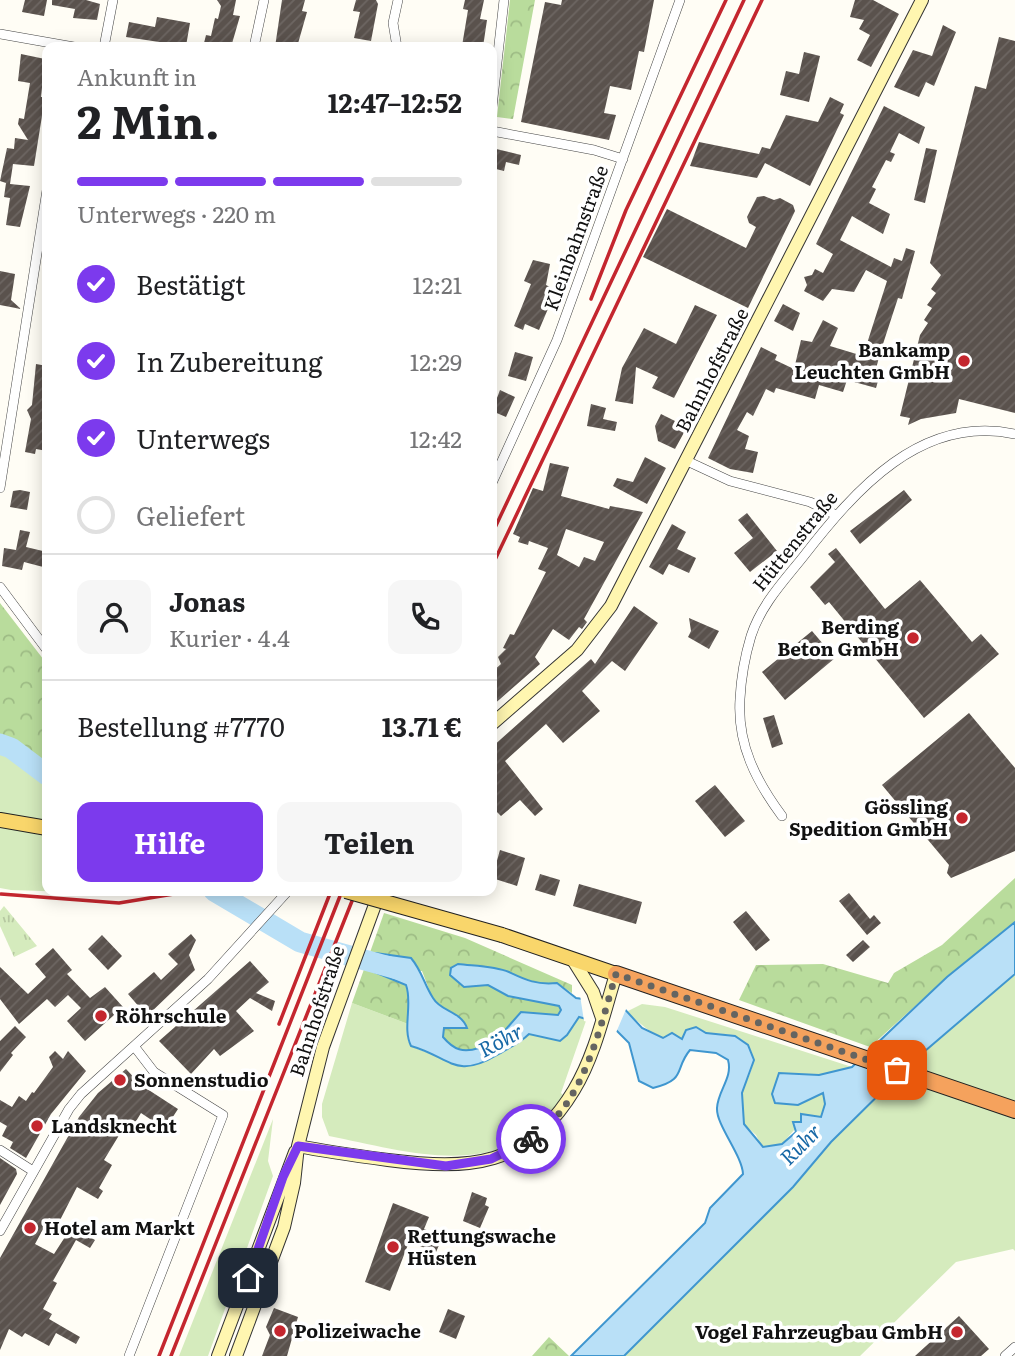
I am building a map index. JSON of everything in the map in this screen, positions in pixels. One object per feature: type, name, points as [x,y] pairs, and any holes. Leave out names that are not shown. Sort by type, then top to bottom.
[{"type":"highway","points":[[616,974],[1015,1111]]},
{"type":"main road","points":[[0,821],[42,827]]},
{"type":"main road","points":[[364,896],[481,928],[616,974]]},
{"type":"street","points":[[105,42],[113,0]]},
{"type":"street","points":[[255,42],[264,0]]},
{"type":"street","points":[[396,42],[393,23],[398,0]]},
{"type":"street","points":[[497,62],[504,0]]},
{"type":"street","name":"Kleinbahnstraße","points":[[497,472],[556,340],[680,0]]},
{"type":"street","name":"Bahnhofstraße","points":[[497,720],[592,635],[629,574],[922,0]]},
{"type":"street","points":[[0,34],[44,42]]},
{"type":"street","points":[[497,132],[594,150],[623,159]]},
{"type":"street","points":[[0,488],[42,222]]},
{"type":"street","name":"Hüttenstraße","points":[[782,816],[761,788],[749,762],[741,730],[740,701],[744,669],[751,636],[766,604],[836,515],[881,472],[928,442],[967,432],[1015,434]]},
{"type":"street","points":[[687,461],[730,481],[810,502],[836,515]]},
{"type":"street","points":[[0,587],[42,643]]},
{"type":"street","points":[[0,1231],[69,1109],[97,1078],[246,940],[284,896]]},
{"type":"street","name":"Bahnhofstraße","points":[[236,1356],[285,1227],[295,1183],[298,1146],[323,1047],[378,896]]},
{"type":"street","points":[[573,960],[593,992],[602,1018]]},
{"type":"street","points":[[298,1146],[434,1166],[477,1163],[513,1150],[538,1134],[574,1089],[591,1054],[616,974]]},
{"type":"street","points":[[129,1356],[223,1115],[153,1072],[134,1046]]},
{"type":"street","name":"Bahnhofstraße","points":[[218,1356],[283,1177],[298,1146]]},
{"type":"street","points":[[0,1150],[33,1171]]},
{"type":"street","points":[[1005,1356],[1015,1347]]},
{"type":"green space","points":[[510,0],[535,0],[513,119],[497,117]]},
{"type":"green space","points":[[0,603],[42,658],[42,770],[14,745],[0,741]]},
{"type":"green space","points":[[0,741],[14,745],[42,770],[42,891],[0,888]]},
{"type":"green space","points":[[1015,878],[1015,922],[947,977],[870,1047],[739,1000],[756,965],[823,964],[888,983],[894,973],[942,945]]},
{"type":"green space","points":[[4,906],[37,946],[14,957],[0,926],[0,911]]},
{"type":"green space","points":[[384,913],[465,938],[572,985],[572,993],[557,983],[537,983],[497,968],[458,964],[464,987],[488,985],[508,996],[559,1006],[561,1010],[558,1015],[521,1012],[500,1036],[481,1041],[480,1048],[455,1048],[442,1037],[444,1028],[422,971],[368,970],[406,985],[409,993],[408,1024],[352,1003]]},
{"type":"green space","points":[[1015,974],[1015,1251],[1013,1249],[956,1262],[860,1356],[624,1356],[793,1187],[831,1142],[911,1063]]},
{"type":"green space","points":[[352,1003],[408,1024],[408,1040],[418,1049],[466,1058],[497,1055],[529,1034],[560,1041],[578,1017],[587,1018],[561,1093],[563,1095],[542,1124],[516,1142],[488,1152],[457,1156],[425,1154],[329,1136],[322,1117],[322,1104]]},
{"type":"green space","points":[[642,1004],[665,1007],[852,1067],[819,1075],[779,1073],[798,1105],[823,1093],[825,1104],[821,1118],[801,1122],[782,1144],[762,1147],[756,1135],[744,1124],[742,1112],[742,1095],[753,1063],[750,1048],[735,1036],[724,1034],[682,1039],[672,1033],[663,1039],[657,1037],[626,1012]]},
{"type":"green space","points":[[273,1119],[268,1161],[273,1176],[208,1356],[179,1356]]},
{"type":"green space","points":[[549,1337],[569,1356],[532,1356]]},
{"type":"water","name":"Ruhr","points":[[1015,922],[1015,974],[911,1063],[831,1142],[793,1187],[624,1356],[571,1356],[705,1223],[710,1208],[743,1174],[717,1108],[729,1073],[728,1060],[716,1053],[690,1050],[675,1077],[664,1085],[653,1088],[639,1081],[629,1043],[612,1026],[579,1017],[560,1041],[529,1034],[483,1062],[471,1066],[453,1064],[411,1046],[407,1032],[406,985],[367,969],[376,953],[411,958],[437,1003],[464,1022],[467,1028],[444,1028],[443,1037],[455,1048],[463,1050],[479,1048],[481,1041],[500,1036],[521,1012],[558,1015],[561,1010],[559,1006],[508,996],[488,985],[464,987],[450,975],[451,968],[458,964],[497,968],[537,983],[557,983],[576,998],[620,1004],[642,1028],[663,1038],[672,1033],[682,1039],[686,1030],[696,1027],[706,1033],[735,1036],[748,1045],[754,1060],[742,1093],[744,1124],[763,1147],[782,1144],[796,1132],[793,1122],[801,1122],[801,1114],[821,1117],[825,1104],[823,1093],[798,1105],[775,1103],[772,1094],[779,1073],[819,1075],[852,1067],[947,977]]},
{"type":"pier","points":[[601,993],[627,1007],[615,1035],[610,1029],[584,1021],[580,995]]},
{"type":"building","points":[[25,0],[47,0],[44,16],[22,12]]},
{"type":"building","points":[[52,0],[86,0],[100,4],[97,20],[73,18],[75,9],[52,5]]},
{"type":"building","points":[[217,0],[236,0],[233,15],[240,16],[232,42],[204,42],[206,35],[211,36],[221,6]]},
{"type":"building","points":[[282,0],[305,0],[302,11],[307,12],[298,42],[276,42]]},
{"type":"building","points":[[356,0],[376,0],[378,4],[371,41],[354,38],[360,12],[353,11]]},
{"type":"building","points":[[465,0],[484,0],[480,19],[487,20],[484,42],[463,42],[468,10],[463,9]]},
{"type":"building","points":[[562,0],[654,0],[644,52],[639,51],[631,90],[610,86],[604,113],[616,115],[609,140],[521,122],[545,2],[561,5]]},
{"type":"building","points":[[855,0],[873,0],[899,14],[871,67],[857,60],[870,35],[859,29],[864,20],[850,17]]},
{"type":"building","points":[[157,17],[190,23],[187,42],[159,42],[126,37],[129,22],[155,27]]},
{"type":"building","points":[[943,25],[956,32],[934,86],[926,82],[919,97],[894,87],[913,50],[932,56]]},
{"type":"building","points":[[999,37],[1015,41],[1015,413],[959,399],[956,413],[921,419],[908,425],[910,418],[900,416],[920,335],[928,323],[924,320],[932,308],[927,305],[936,293],[931,289],[941,275],[930,263],[975,86],[986,89]]},
{"type":"building","points":[[804,52],[820,56],[809,102],[780,95],[786,71],[799,74]]},
{"type":"building","points":[[21,54],[42,58],[42,116],[34,166],[13,164],[10,184],[30,186],[20,227],[6,225],[10,198],[4,197],[6,183],[0,181],[7,148],[14,149],[15,138],[28,140],[18,124],[19,118],[24,119],[30,83],[18,81]]},
{"type":"building","points":[[830,97],[844,104],[840,113],[844,115],[810,186],[765,163],[757,178],[690,166],[699,142],[759,154],[762,147],[770,149],[786,115],[818,122]]},
{"type":"building","points":[[884,106],[925,127],[919,144],[899,133],[890,152],[895,154],[891,162],[886,160],[872,187],[876,189],[869,203],[890,214],[883,234],[852,216],[840,240],[891,267],[894,258],[902,261],[906,248],[915,251],[902,299],[898,298],[882,347],[875,372],[880,374],[876,388],[847,380],[843,392],[819,385],[815,399],[776,388],[774,393],[766,389],[753,416],[747,412],[737,430],[749,436],[745,449],[758,452],[753,473],[730,469],[708,458],[761,347],[777,355],[775,360],[794,369],[801,340],[812,342],[823,320],[838,328],[830,346],[863,356],[887,281],[866,270],[854,292],[832,289],[823,301],[804,291],[807,285],[804,277],[812,275],[815,269],[823,273],[833,254],[816,244]]},
{"type":"building","points":[[926,148],[937,150],[925,203],[914,200]]},
{"type":"building","points":[[497,149],[521,155],[519,165],[506,162],[504,171],[497,169]]},
{"type":"building","points":[[764,196],[774,200],[780,198],[793,205],[795,211],[748,308],[643,257],[667,209],[746,248],[756,227],[749,223],[747,217],[757,197]]},
{"type":"building","points":[[533,260],[550,264],[546,285],[556,290],[539,330],[525,324],[523,330],[514,326],[531,284],[524,281]]},
{"type":"building","points":[[0,271],[15,274],[11,300],[21,309],[0,305]]},
{"type":"building","points":[[783,304],[800,313],[793,331],[774,321]]},
{"type":"building","points":[[695,305],[717,315],[674,398],[652,388],[658,377],[636,367],[633,404],[615,401],[622,368],[644,328],[676,344]]},
{"type":"building","points":[[515,352],[533,357],[526,381],[508,376]]},
{"type":"building","points":[[36,364],[42,365],[42,450],[36,449],[35,454],[25,452],[31,419],[27,410],[32,405]]},
{"type":"building","points":[[500,390],[515,397],[506,417],[497,413]]},
{"type":"building","points":[[591,404],[606,408],[603,419],[617,422],[615,431],[587,426]]},
{"type":"building","points":[[661,414],[687,427],[675,449],[658,441],[655,426]]},
{"type":"building","points":[[645,457],[666,468],[647,504],[613,486],[617,478],[633,482]]},
{"type":"building","points":[[550,463],[569,467],[561,496],[609,509],[610,506],[643,512],[584,619],[587,622],[582,629],[579,627],[569,640],[553,629],[535,657],[540,664],[497,702],[497,668],[501,664],[498,657],[506,649],[503,648],[510,634],[514,635],[546,572],[538,569],[548,548],[529,541],[528,545],[518,542],[520,537],[513,534],[533,488],[543,491]],"holes":[[[566,529],[604,542],[595,561],[584,557],[579,567],[557,555]]]},
{"type":"building","points":[[904,490],[912,500],[860,544],[850,531]]},
{"type":"building","points":[[13,491],[30,492],[27,510],[10,507]]},
{"type":"building","points":[[747,513],[777,551],[750,572],[734,553],[753,538],[738,520]]},
{"type":"building","points":[[672,524],[686,532],[677,549],[696,558],[689,573],[669,564],[663,575],[649,567]]},
{"type":"building","points":[[20,530],[30,532],[26,547],[42,551],[42,567],[24,562],[22,570],[2,566],[4,548],[16,550]]},
{"type":"building","name":"Berding Beton GmbH","points":[[836,548],[885,609],[920,580],[972,642],[981,634],[999,654],[924,718],[829,602],[825,605],[810,587],[835,562],[828,554]]},
{"type":"building","points":[[634,606],[658,623],[625,671],[612,661],[582,691],[600,711],[563,743],[546,724],[505,761],[543,809],[535,816],[520,800],[501,816],[497,812],[497,743],[591,659],[595,664]]},
{"type":"building","points":[[689,618],[719,631],[709,649],[688,637],[691,631]]},
{"type":"building","points":[[812,631],[835,658],[785,700],[762,672]]},
{"type":"building","name":"Gössling Spedition GmbH","points":[[969,713],[1015,768],[1015,851],[951,878],[947,873],[949,865],[882,785]]},
{"type":"building","points":[[774,715],[783,744],[772,748],[763,718]]},
{"type":"building","points":[[715,785],[745,821],[725,837],[695,801]]},
{"type":"building","points":[[500,850],[525,858],[517,886],[497,880]]},
{"type":"building","points":[[540,874],[560,880],[555,896],[535,890]]},
{"type":"building","points":[[579,884],[642,902],[636,924],[573,906]]},
{"type":"building","points":[[849,893],[870,919],[874,915],[881,923],[867,935],[839,901]]},
{"type":"building","points":[[746,911],[770,940],[756,951],[733,922]]},
{"type":"building","points":[[191,934],[196,940],[189,955],[195,970],[147,1016],[128,994],[154,972],[161,980],[178,964],[168,954]]},
{"type":"building","points":[[102,935],[122,956],[108,970],[88,949]]},
{"type":"building","points":[[863,940],[870,947],[853,962],[846,955]]},
{"type":"building","points":[[53,948],[72,970],[67,974],[90,998],[105,987],[123,1007],[85,1041],[67,1021],[81,1008],[68,995],[55,1007],[47,999],[19,1024],[0,999],[0,967],[28,994],[46,977],[35,964]]},
{"type":"building","points":[[250,961],[269,982],[256,993],[275,1001],[272,1011],[250,998],[236,1011],[254,1031],[220,1056],[214,1049],[191,1074],[159,1041]]},
{"type":"building","points":[[15,1026],[26,1037],[11,1053],[13,1055],[0,1072],[0,1041]]},
{"type":"building","points":[[55,1051],[63,1059],[68,1051],[86,1071],[51,1114],[26,1158],[10,1148],[13,1142],[2,1136],[7,1126],[0,1122],[0,1100],[12,1107],[19,1096],[26,1101],[53,1067],[49,1057]]},
{"type":"building","points":[[126,1069],[141,1085],[178,1109],[165,1129],[141,1113],[127,1136],[121,1132],[104,1160],[112,1165],[99,1188],[103,1191],[98,1199],[77,1187],[58,1224],[49,1218],[35,1244],[54,1254],[72,1226],[95,1240],[90,1248],[76,1240],[53,1281],[57,1283],[43,1309],[52,1314],[49,1319],[80,1337],[76,1344],[56,1333],[49,1346],[25,1333],[22,1337],[9,1329],[0,1350],[0,1258],[79,1117],[98,1093]]},
{"type":"building","points":[[0,1158],[16,1169],[17,1174],[0,1205]]},
{"type":"building","points":[[472,1192],[487,1198],[485,1205],[489,1207],[480,1228],[463,1221]]},
{"type":"building","name":"Rettungswache Hüsten","points":[[393,1203],[429,1217],[424,1229],[443,1236],[436,1252],[409,1242],[390,1291],[365,1282]]},
{"type":"building","name":"Polizeiwache","points":[[274,1308],[298,1317],[287,1356],[262,1356],[270,1335],[266,1327]]},
{"type":"building","points":[[448,1309],[465,1316],[456,1339],[439,1332]]},
{"type":"building","name":"Vogel Fahrzeugbau GmbH","points":[[959,1316],[989,1349],[981,1356],[915,1356]]},
{"type":"waterway","name":"Röhr","points":[[0,744],[11,748],[42,771]]},
{"type":"waterway","name":"Röhr","points":[[222,896],[300,942],[397,969]]},
{"type":"railway","points":[[591,299],[626,210],[726,0]]},
{"type":"railway","points":[[497,523],[744,0]]},
{"type":"railway","points":[[497,556],[762,0]]},
{"type":"railway","points":[[1,894],[119,903],[162,896]]},
{"type":"railway","points":[[279,1024],[329,896]]},
{"type":"railway","points":[[159,1356],[340,896]]},
{"type":"railway","points":[[171,1356],[354,896]]},
{"type":"way so far","points":[[531,1139],[556,1116],[574,1089],[591,1054],[616,974],[897,1070]]},
{"type":"place","name":"Bankamp Leuchten GmbH","points":[[964,361]]},
{"type":"place","name":"Berding Beton GmbH","points":[[913,638]]},
{"type":"place","name":"Gössling Spedition GmbH","points":[[962,818]]},
{"type":"place","name":"Röhrschule","points":[[101,1016]]},
{"type":"place","name":"Sonnenstudio","points":[[120,1080]]},
{"type":"place","name":"Landsknecht","points":[[37,1126]]},
{"type":"place","name":"Hotel am Markt","points":[[30,1228]]},
{"type":"place","name":"Rettungswache Hüsten","points":[[393,1247]]},
{"type":"place","name":"Polizeiwache","points":[[280,1331]]},
{"type":"place","name":"Vogel Fahrzeugbau GmbH","points":[[957,1332]]},
{"type":"route","points":[[248,1278],[283,1177],[298,1146],[446,1166],[491,1159],[531,1139]]}]
